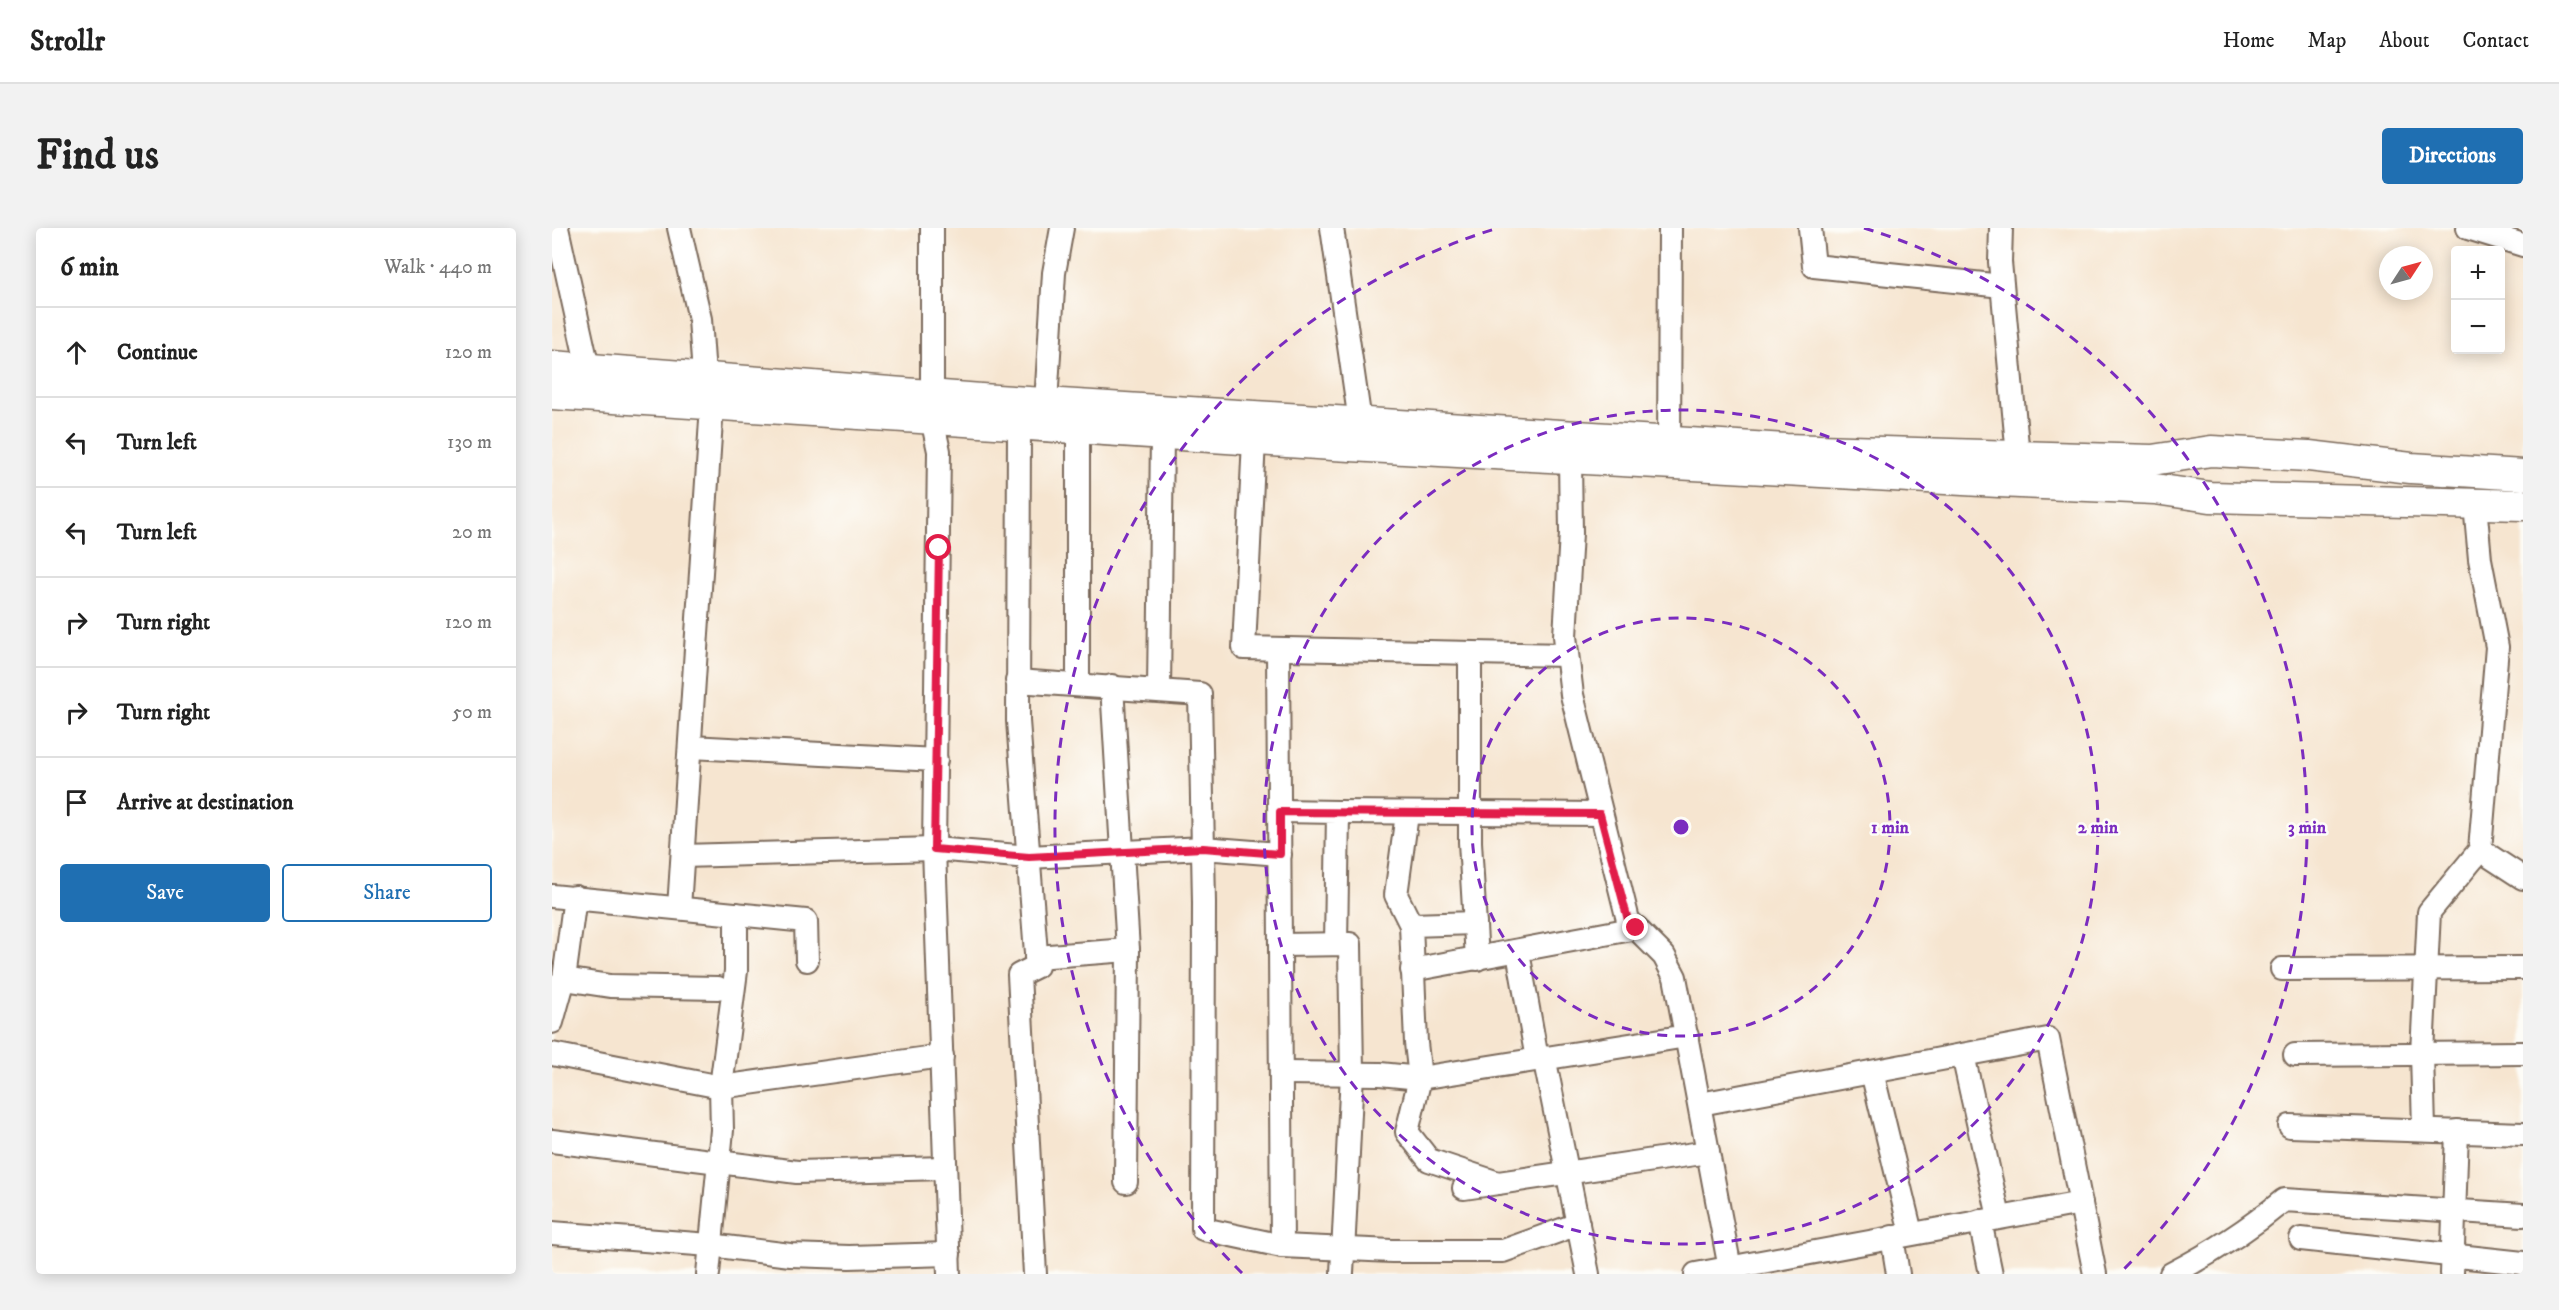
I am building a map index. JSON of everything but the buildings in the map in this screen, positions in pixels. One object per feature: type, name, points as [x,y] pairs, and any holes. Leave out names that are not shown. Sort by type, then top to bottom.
[{"type":"main road","points":[[552,366],[588,382],[712,405],[933,407],[1046,403],[1360,423],[1669,453],[2155,489],[2210,497],[2310,502],[2340,499],[2521,505],[2523,475],[2411,468],[2309,456],[2211,451],[2152,460],[1786,449],[1669,453],[1570,459],[1019,425],[933,407],[704,375],[588,382],[552,394]]},
{"type":"street","points":[[557,228],[588,382]]},
{"type":"street","points":[[679,228],[700,319],[704,375]]},
{"type":"street","points":[[552,1233],[710,1245],[790,1255],[949,1264],[934,849],[939,451],[933,407],[932,228]]},
{"type":"street","points":[[1046,403],[1054,273],[1062,228]]},
{"type":"street","points":[[1332,228],[1360,423]]},
{"type":"street","points":[[1669,453],[1670,228]]},
{"type":"street","points":[[1810,228],[1814,266],[2002,286]]},
{"type":"street","points":[[2001,228],[2002,286],[2018,456]]},
{"type":"street","points":[[2468,228],[2523,245]]},
{"type":"street","points":[[679,908],[712,405]]},
{"type":"street","points":[[1019,425],[1018,721],[1037,966],[1019,975],[1035,1274]]},
{"type":"street","points":[[1078,429],[1078,684]]},
{"type":"street","points":[[1159,690],[1162,435]]},
{"type":"street","points":[[1254,440],[1244,648],[1567,655]]},
{"type":"street","points":[[1570,459],[1571,533],[1565,636],[1572,695],[1628,920],[1664,956],[1675,977],[1730,1270]]},
{"type":"street","points":[[2424,1130],[2422,1053],[2429,912],[2480,850],[2497,647],[2480,559],[2475,504]]},
{"type":"street","points":[[1278,650],[1282,1246]]},
{"type":"street","points":[[1470,653],[1470,811],[1477,959]]},
{"type":"street","points":[[1017,681],[1200,694],[1203,848],[1203,1229],[1282,1246],[1392,1251],[1503,1251],[1578,1224]]},
{"type":"street","points":[[1112,686],[1124,852],[1128,950],[1126,1182]]},
{"type":"street","points":[[691,747],[936,760]]},
{"type":"street","points":[[1280,812],[1407,814],[1470,811],[1600,814]]},
{"type":"street","points":[[1336,944],[1338,812]]},
{"type":"street","points":[[1407,814],[1396,895],[1412,925],[1412,970],[1420,1078],[1407,1132],[1429,1160],[1498,1184]]},
{"type":"street","points":[[683,855],[934,849],[1029,857],[1203,848],[1280,854]]},
{"type":"street","points":[[2480,850],[2523,878]]},
{"type":"street","points":[[552,896],[806,921],[807,960]]},
{"type":"street","points":[[552,1022],[575,897]]},
{"type":"street","points":[[708,1274],[718,1163],[721,1087],[736,971],[736,914]]},
{"type":"street","points":[[1412,925],[1475,923]]},
{"type":"street","points":[[1412,970],[1518,952],[1636,928]]},
{"type":"street","points":[[1281,945],[1350,944],[1352,1073],[1342,1273]]},
{"type":"street","points":[[1036,957],[1128,950]]},
{"type":"street","points":[[1518,952],[1588,1274]]},
{"type":"street","points":[[2282,969],[2523,968]]},
{"type":"street","points":[[558,987],[718,988]]},
{"type":"street","points":[[1282,1073],[1352,1073],[1420,1078],[1687,1036]]},
{"type":"street","points":[[1700,1104],[2048,1039],[2095,1274]]},
{"type":"street","points":[[2295,1055],[2523,1053]]},
{"type":"street","points":[[552,1054],[721,1087],[942,1056]]},
{"type":"street","points":[[1963,1055],[1990,1219],[1991,1274]]},
{"type":"street","points":[[1872,1072],[1901,1235],[1898,1274]]},
{"type":"street","points":[[2290,1126],[2523,1134]]},
{"type":"street","points":[[2452,1265],[2457,1131]]},
{"type":"street","points":[[552,1141],[797,1172],[945,1168]]},
{"type":"street","points":[[1464,1188],[1708,1152]]},
{"type":"street","points":[[2171,1274],[2200,1260],[2254,1224],[2284,1200],[2523,1215]]},
{"type":"street","points":[[1696,1274],[1730,1270],[1901,1235],[2081,1203]]},
{"type":"street","points":[[2301,1239],[2452,1265],[2523,1263]]},
{"type":"route","points":[[939,548],[934,849],[1029,857],[1203,848],[1280,854],[1280,812],[1407,814],[1470,811],[1600,814],[1628,920],[1636,928]]}]
